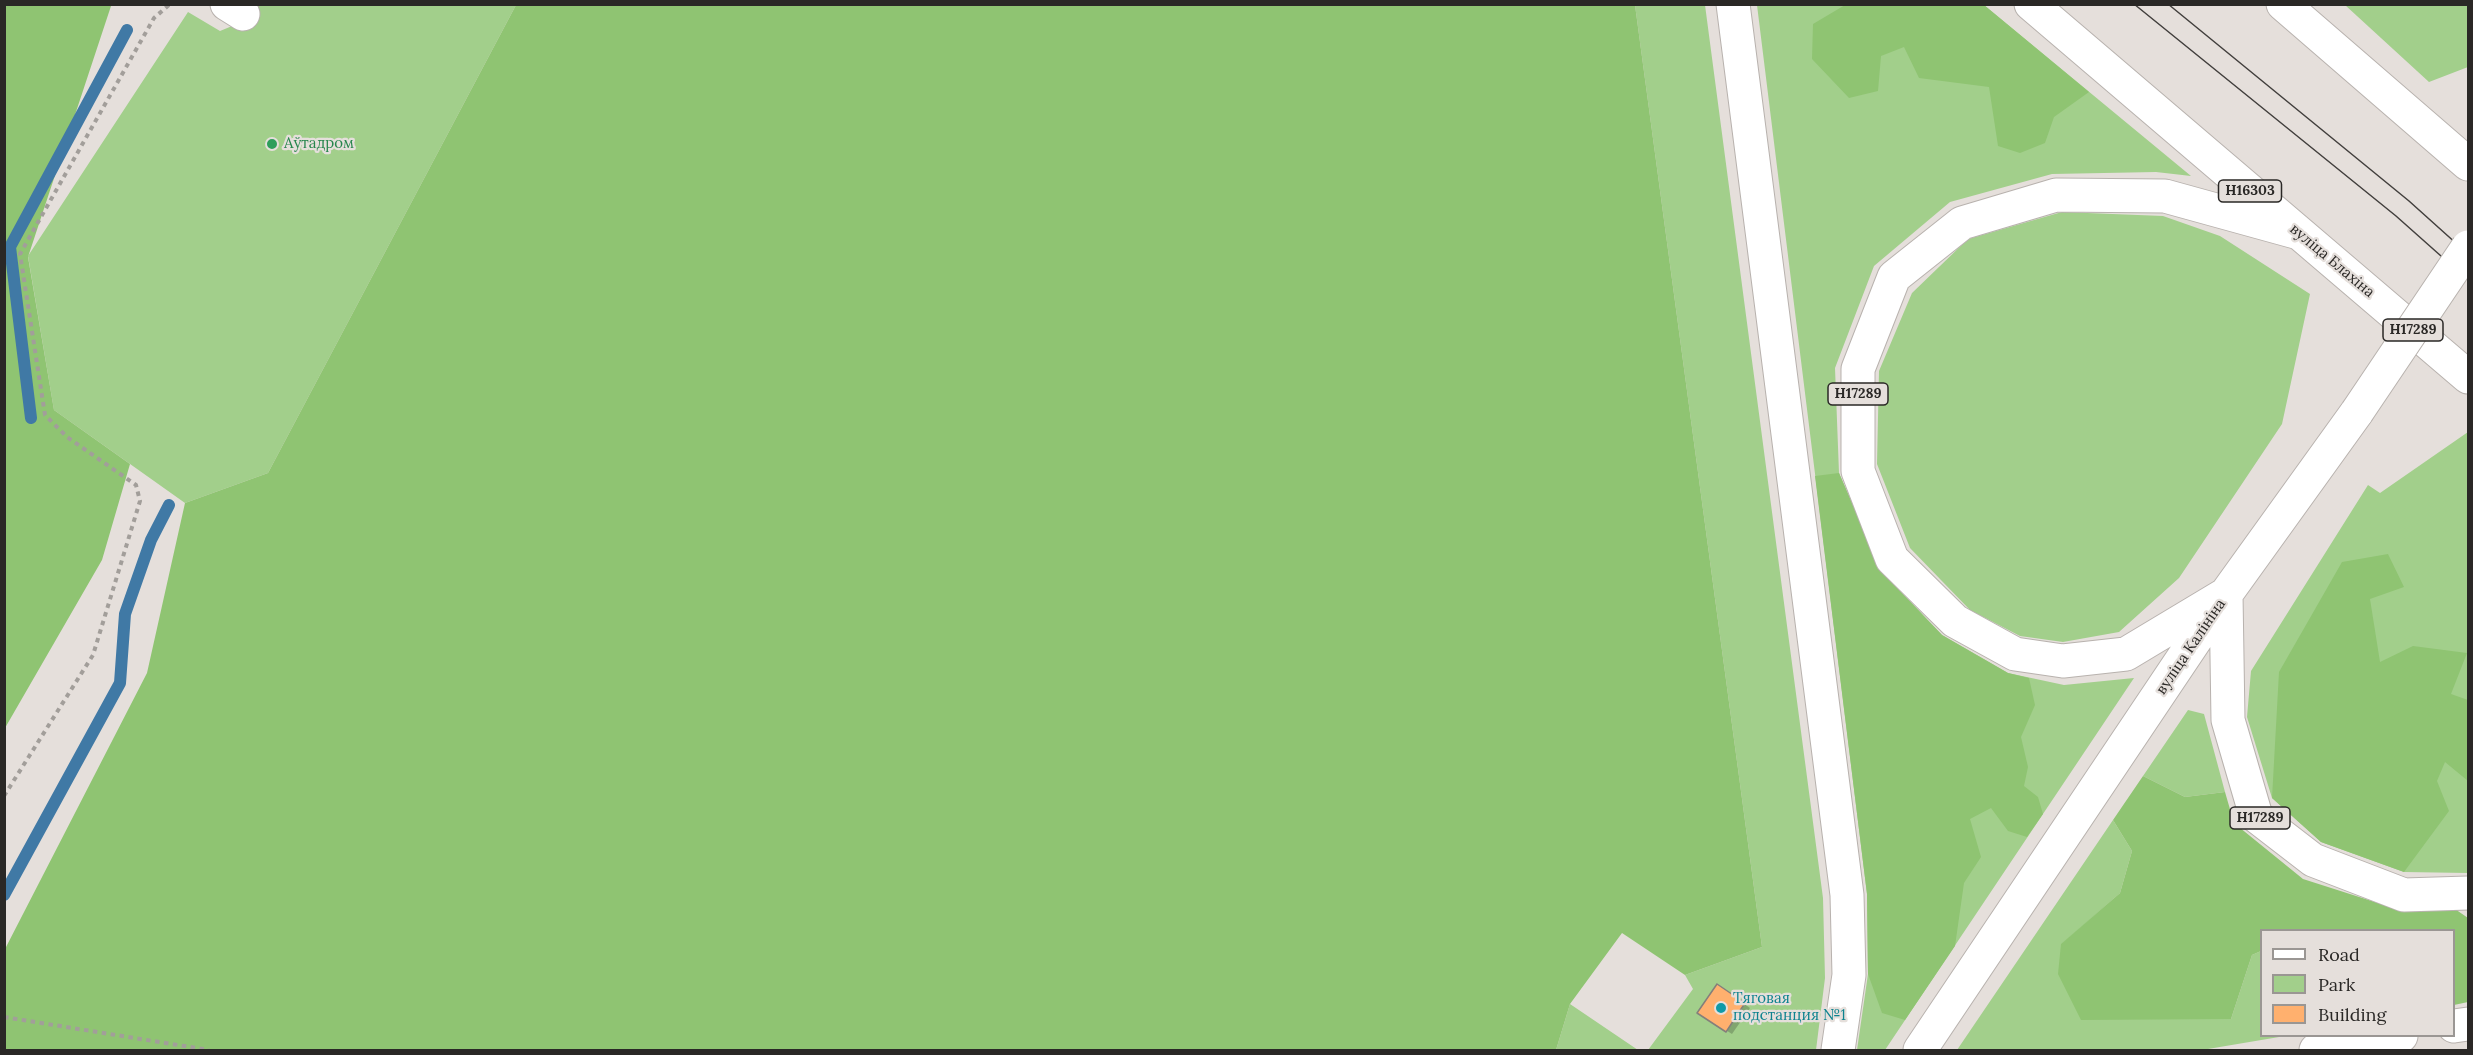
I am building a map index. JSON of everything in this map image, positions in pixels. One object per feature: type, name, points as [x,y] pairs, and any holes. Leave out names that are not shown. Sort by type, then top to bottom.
[{"type":"main road","points":[[1733,4],[1847,895],[1849,975],[1838,1050]]},
{"type":"main road","name":"вуліца Блахіна","points":[[2031,4],[2469,377]]},
{"type":"main road","points":[[2283,4],[2311,17],[2469,164]]},
{"type":"main road","name":"Н17289","points":[[2226,594],[2126,654],[2063,661],[2015,654],[1955,621],[1892,559],[1858,471],[1858,369],[1894,278],[1962,223],[2056,195],[2164,196],[2299,233]]},
{"type":"main road","name":"вуліца Калініна","points":[[1920,1050],[2226,594],[2356,412],[2469,247]]},
{"type":"main road","name":"Н17289","points":[[2226,594],[2228,720],[2256,816],[2313,860],[2404,895],[2469,893]]},
{"type":"main road","points":[[2316,1050],[2390,1037]]},
{"type":"path","points":[[4,796],[93,655],[140,501],[136,485],[67,437],[45,415],[20,254],[154,18],[170,4]]},
{"type":"path","points":[[4,1017],[209,1050]]},
{"type":"green space","points":[[5,4],[111,6],[28,257],[54,410],[130,464],[102,560],[5,728]]},
{"type":"green space","name":"Аўтадром","points":[[248,5],[516,5],[268,473],[185,503],[54,410],[28,256],[188,12],[220,31],[237,24]]},
{"type":"green space","points":[[516,5],[1635,5],[1762,947],[1685,975],[1622,933],[1570,1004],[1556,1050],[5,1050],[5,949],[147,673],[185,503],[268,473]]},
{"type":"green space","points":[[1635,5],[1705,5],[1823,898],[1825,978],[1816,1050],[1648,1050],[1693,989],[1685,975],[1762,947]]},
{"type":"green space","points":[[1757,5],[1984,5],[2191,176],[2156,172],[2052,174],[1950,202],[1874,266],[1835,368],[1839,473],[1882,572],[1942,635],[2008,673],[2064,685],[2134,678],[1885,1050],[1857,1050],[1868,974],[1867,894]]},
{"type":"green space","points":[[1845,5],[1984,5],[2089,92],[2054,117],[2045,143],[2020,153],[1998,146],[1989,87],[1919,78],[1904,47],[1881,56],[1878,91],[1849,98],[1812,59],[1813,24]]},
{"type":"green space","points":[[2345,5],[2468,5],[2468,67],[2429,82]]},
{"type":"green space","points":[[2062,212],[2163,216],[2220,236],[2310,294],[2282,424],[2179,578],[2119,632],[2063,642],[2020,636],[1970,610],[1910,548],[1877,464],[1879,371],[1912,293],[1968,239]]},
{"type":"green space","points":[[2468,432],[2468,873],[2404,872],[2321,842],[2272,798],[2247,717],[2251,671],[2368,485],[2380,493]]},
{"type":"green space","points":[[1839,473],[1882,572],[1942,635],[2008,673],[2029,678],[2035,705],[2021,737],[2028,767],[2024,786],[2038,797],[2043,814],[2027,837],[2008,831],[1991,808],[1970,819],[1981,857],[1964,883],[1955,946],[1905,1020],[1882,1013],[1868,974],[1867,894],[1815,476]]},
{"type":"green space","points":[[2388,554],[2404,587],[2370,599],[2380,662],[2413,646],[2467,653],[2451,694],[2468,700],[2468,781],[2445,762],[2437,781],[2449,811],[2404,872],[2321,842],[2272,798],[2279,672],[2342,562]]},
{"type":"green space","points":[[2188,710],[2204,714],[2225,792],[2185,797],[2143,776]]},
{"type":"green space","points":[[2143,776],[2185,797],[2225,792],[2234,823],[2303,879],[2403,911],[2455,909],[2468,918],[2468,1002],[2455,1005],[2455,929],[2260,929],[2260,951],[2252,955],[2231,1019],[2081,1020],[2058,974],[2061,944],[2120,893],[2132,851],[2113,820]]},
{"type":"green space","points":[[2113,820],[2132,851],[2120,893],[2061,945],[2231,1019],[2252,955],[2260,951],[2260,1037],[2279,1037],[2202,1050],[1957,1050]]},
{"type":"green space","points":[[1570,1004],[1638,1050],[1556,1050]]},
{"type":"building","name":"Тяговая подстанция №1","points":[[1717,984],[1745,1003],[1726,1032],[1697,1013]]},
{"type":"waterway","points":[[31,418],[10,247],[127,30]]},
{"type":"waterway","points":[[4,895],[120,683],[125,614],[151,540],[169,505]]},
{"type":"tram line","points":[[2134,4],[2396,216],[2468,280]]},
{"type":"tram line","points":[[2168,4],[2409,201],[2468,254]]},
{"type":"place","name":"Аўтадром","points":[[272,144]]},
{"type":"place","name":"Тяговая подстанция №1","points":[[1721,1008]]}]
